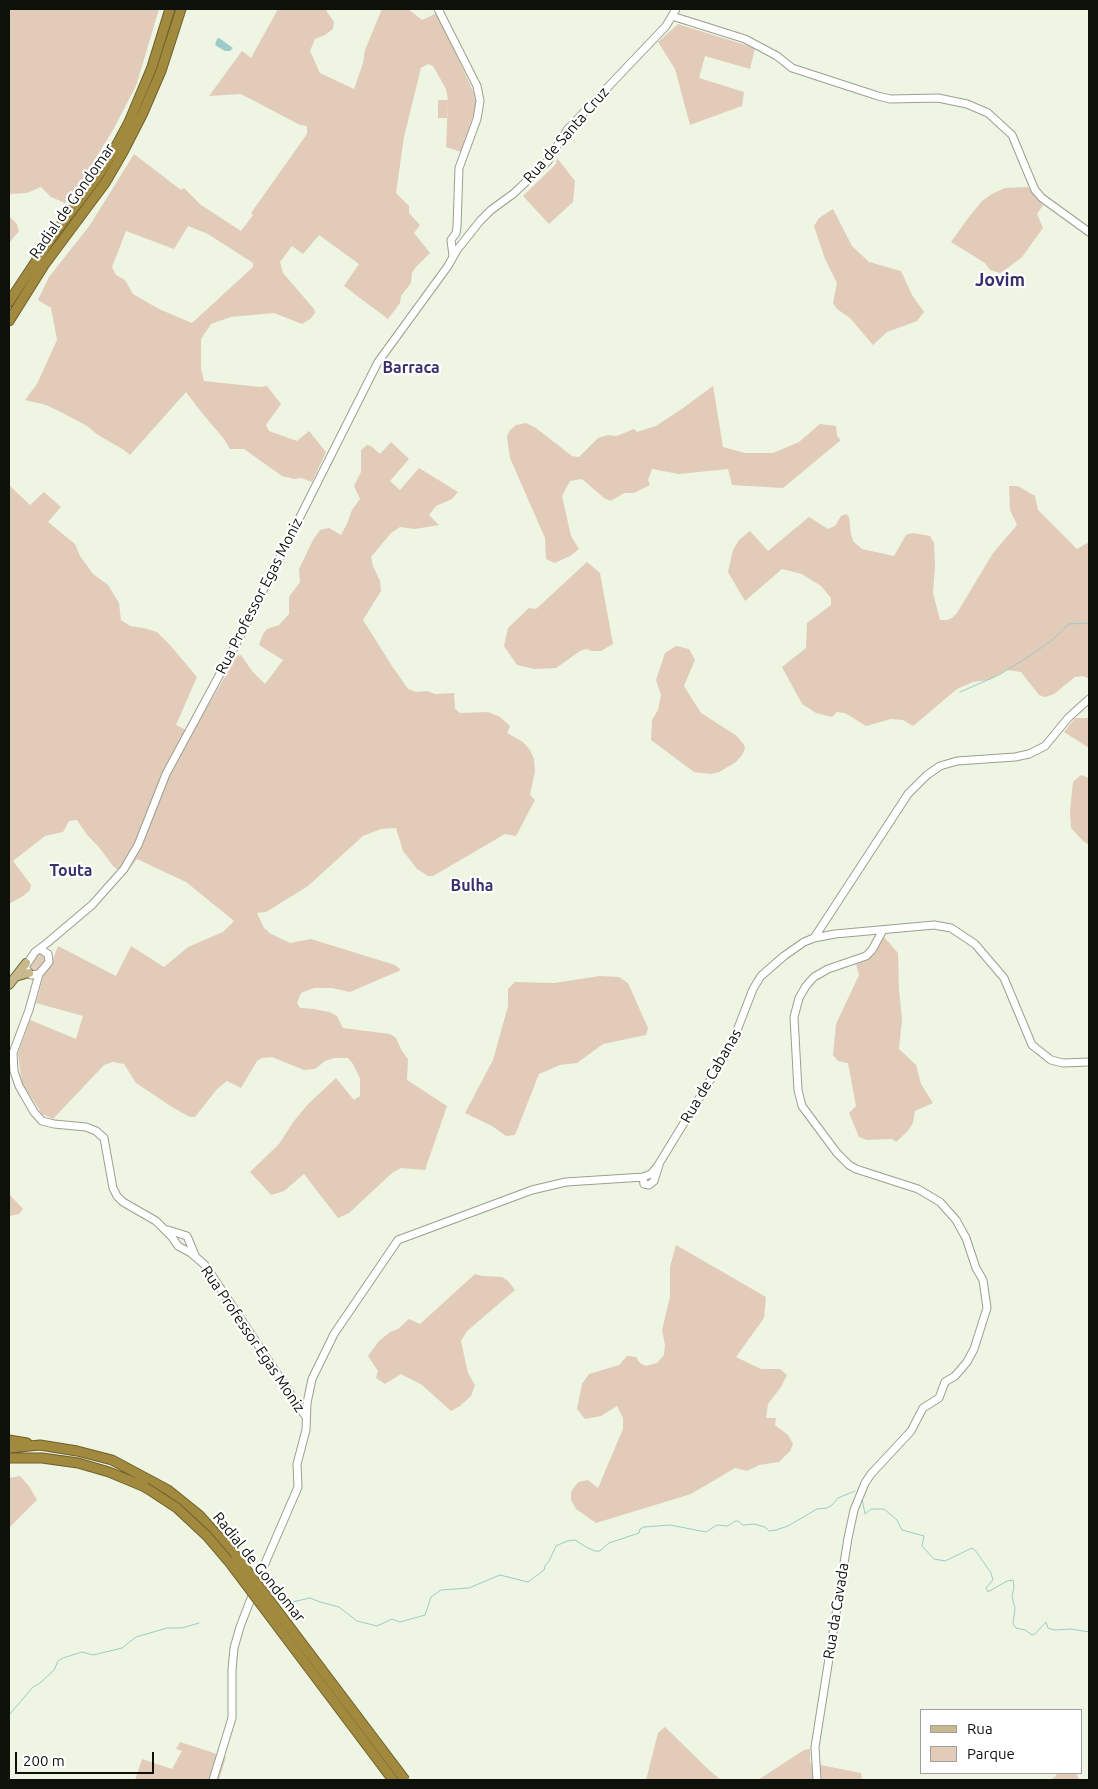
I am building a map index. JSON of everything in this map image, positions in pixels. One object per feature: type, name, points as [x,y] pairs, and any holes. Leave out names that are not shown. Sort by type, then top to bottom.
[{"type":"highway","name":"Radial de Gondomar","points":[[9,302],[54,234],[96,179],[115,148],[129,122],[152,67],[170,9]]},
{"type":"highway","name":"Radial de Gondomar","points":[[9,321],[44,265],[105,183],[123,152],[161,71],[181,9]]},
{"type":"highway","points":[[9,1440],[40,1445]]},
{"type":"highway","name":"Radial de Gondomar","points":[[9,1448],[40,1445],[77,1451],[112,1460],[147,1483],[177,1508],[207,1536],[230,1563],[393,1780]]},
{"type":"highway","name":"Radial de Gondomar","points":[[9,1458],[42,1458],[78,1463],[147,1483],[168,1490],[199,1514],[220,1536],[405,1780]]},
{"type":"main road","points":[[9,985],[26,963]]},
{"type":"main road","points":[[15,977],[33,974]]},
{"type":"street","points":[[438,9],[473,78],[479,94],[477,119],[459,168],[458,241]]},
{"type":"street","name":"Rua de Santa Cruz","points":[[458,241],[470,233],[485,215],[513,194],[548,161],[567,130],[666,26],[676,9]]},
{"type":"street","points":[[672,16],[745,38],[777,56],[792,68],[878,96],[890,99],[938,98],[967,104],[988,112],[1012,136],[1035,190],[1042,198],[1089,232]]},
{"type":"street","name":"Rua Professor Egas Moniz","points":[[306,1418],[218,1284],[194,1253],[185,1234],[170,1231],[123,1202],[117,1196],[113,1188],[104,1138],[96,1131],[86,1127],[42,1121],[34,1112],[19,1086],[14,1071],[13,1053],[33,996],[33,974],[25,967],[26,963],[35,952],[92,905],[124,869],[138,845],[166,774],[234,648],[372,373],[451,262],[458,241]]},
{"type":"street","points":[[814,938],[908,794],[927,774],[940,766],[957,761],[1015,757],[1029,754],[1045,746],[1068,718],[1089,699]]},
{"type":"street","points":[[826,921],[828,928],[835,934]]},
{"type":"street","name":"Rua Professor Egas Moniz","points":[[33,974],[49,962],[48,954],[50,947],[67,926]]},
{"type":"street","name":"Rua de Cabanas","points":[[661,1160],[656,1178],[648,1185],[646,1178],[653,1172],[661,1160],[732,1046],[753,989],[761,976],[784,956],[804,942],[814,938],[835,934],[883,930],[939,926],[951,928],[965,936],[990,960],[1004,978],[1032,1045],[1051,1060],[1063,1063],[1089,1062]]},
{"type":"street","name":"Rua da Cavada","points":[[817,1780],[815,1747],[851,1523],[865,1483],[878,1465],[912,1431],[921,1411],[939,1398],[945,1382],[955,1376],[967,1362],[974,1349],[987,1308],[983,1280],[976,1268],[966,1238],[956,1220],[940,1202],[918,1189],[849,1165],[837,1153],[802,1106],[798,1090],[794,1017],[799,998],[814,977],[828,969],[866,956],[872,950],[883,930]]},
{"type":"street","points":[[40,949],[48,954]]},
{"type":"street","points":[[214,1780],[232,1718],[232,1670],[234,1648],[240,1627],[298,1487],[297,1464],[306,1430],[308,1397],[312,1379],[334,1334],[398,1240],[532,1190],[566,1182],[646,1178]]},
{"type":"street","name":"Rua Professor Egas Moniz","points":[[163,1227],[177,1245],[200,1260]]},
{"type":"street","points":[[181,1234],[175,1238],[177,1245],[186,1246],[189,1240]]},
{"type":"green space","points":[[9,9],[159,9],[136,86],[113,130],[81,182],[65,203],[51,197],[41,187],[27,193],[9,194]]},
{"type":"green space","points":[[278,9],[327,9],[334,22],[333,29],[315,39],[310,51],[320,73],[354,89],[363,63],[365,50],[382,9],[408,9],[422,20],[437,13],[474,93],[476,107],[461,152],[446,147],[448,101],[447,118],[438,118],[438,100],[448,100],[446,89],[433,66],[428,64],[421,68],[404,137],[396,193],[409,206],[409,213],[420,225],[414,233],[430,253],[415,268],[412,273],[411,283],[388,319],[344,286],[359,264],[319,235],[303,254],[292,246],[280,262],[283,273],[314,309],[315,313],[310,319],[302,324],[274,313],[231,317],[211,324],[201,339],[201,369],[204,381],[260,387],[267,386],[281,404],[266,425],[269,431],[297,441],[309,431],[326,452],[312,482],[301,478],[294,479],[282,476],[244,449],[230,449],[186,392],[130,455],[87,426],[57,410],[25,400],[37,384],[57,340],[51,308],[38,300],[49,277],[90,225],[134,154],[181,190],[184,188],[201,205],[241,231],[253,215],[251,213],[307,134],[307,126],[300,125],[241,94],[209,96],[242,51],[251,58]],"holes":[[[188,226],[208,234],[253,263],[253,267],[192,323],[159,309],[133,294],[125,280],[116,275],[112,267],[126,231],[174,249]]]},
{"type":"green space","points":[[678,24],[755,48],[750,69],[705,56],[699,78],[744,92],[742,106],[690,125],[675,69],[658,42]]},
{"type":"green space","points":[[557,158],[575,181],[573,202],[549,224],[523,196],[556,164]]},
{"type":"green space","points":[[1028,187],[1043,205],[1037,214],[1043,228],[1022,257],[1009,267],[1000,273],[990,270],[985,263],[951,242],[982,201],[1005,188]]},
{"type":"green space","points":[[833,209],[852,246],[869,262],[901,271],[912,295],[924,312],[917,321],[887,332],[873,345],[850,318],[837,309],[833,303],[837,283],[825,259],[814,226],[819,218]]},
{"type":"green space","points":[[9,216],[17,224],[19,231],[9,243]]},
{"type":"green space","points":[[713,386],[723,447],[745,453],[773,453],[799,442],[820,424],[836,426],[837,436],[841,440],[783,488],[732,485],[728,469],[679,474],[652,469],[648,480],[650,485],[634,493],[624,493],[611,501],[604,498],[582,479],[570,481],[562,496],[571,536],[579,549],[570,556],[555,563],[546,559],[545,538],[510,458],[507,436],[510,430],[516,425],[526,423],[536,428],[572,456],[579,457],[598,438],[608,435],[617,436],[634,429],[637,432],[656,426]]},
{"type":"green space","points":[[391,442],[409,459],[390,481],[400,490],[419,468],[458,492],[452,499],[436,506],[429,515],[439,525],[415,529],[400,527],[391,533],[371,557],[380,581],[381,591],[363,620],[408,689],[435,694],[454,693],[455,709],[460,713],[488,712],[500,717],[510,726],[507,733],[523,742],[530,750],[534,759],[535,771],[530,795],[535,800],[516,836],[505,834],[433,876],[428,876],[417,869],[403,851],[396,828],[381,829],[363,836],[308,886],[266,912],[257,913],[264,928],[271,934],[290,943],[311,939],[395,965],[401,970],[350,992],[332,988],[314,988],[301,993],[297,1003],[300,1008],[329,1012],[337,1016],[343,1028],[390,1034],[396,1038],[408,1059],[407,1080],[447,1106],[425,1170],[401,1168],[392,1173],[349,1213],[338,1218],[304,1174],[284,1191],[271,1195],[250,1172],[279,1144],[308,1104],[336,1078],[354,1100],[360,1096],[360,1078],[348,1058],[334,1058],[325,1061],[315,1069],[304,1070],[272,1057],[262,1058],[257,1061],[241,1088],[227,1081],[217,1089],[195,1117],[190,1117],[172,1107],[136,1083],[124,1064],[113,1062],[104,1065],[53,1119],[42,1114],[22,1083],[18,1054],[30,1020],[76,1039],[83,1016],[36,1003],[44,974],[52,962],[58,946],[116,976],[131,946],[164,967],[188,947],[223,932],[234,921],[186,882],[137,859],[125,875],[113,866],[77,820],[69,821],[63,832],[45,836],[13,861],[31,885],[30,890],[9,904],[9,485],[30,505],[44,492],[61,507],[48,522],[75,544],[80,556],[93,574],[108,585],[119,603],[121,620],[130,626],[157,632],[197,677],[176,725],[192,733],[237,656],[241,655],[252,671],[265,684],[283,660],[259,645],[263,634],[267,629],[279,625],[289,614],[289,597],[300,582],[299,569],[320,530],[329,528],[341,535],[347,524],[352,510],[360,499],[354,486],[361,472],[361,450],[367,445],[380,454]]},
{"type":"green space","points":[[1009,486],[1018,486],[1035,496],[1038,510],[1077,549],[1089,542],[1089,679],[1083,676],[1075,677],[1054,694],[1045,697],[1039,695],[1021,672],[1007,670],[989,680],[973,682],[957,689],[913,726],[903,720],[891,719],[866,726],[845,713],[837,712],[832,717],[816,713],[802,704],[782,667],[806,648],[807,623],[831,605],[831,598],[821,586],[802,574],[782,569],[745,601],[728,572],[733,550],[739,540],[750,531],[768,551],[809,517],[828,529],[835,526],[841,516],[846,514],[849,517],[851,535],[854,542],[862,549],[894,556],[906,535],[913,533],[930,536],[934,543],[933,593],[940,620],[947,620],[957,613],[993,553],[1017,525],[1010,510]]},
{"type":"green space","points":[[587,562],[600,573],[613,644],[601,651],[586,649],[580,651],[556,668],[534,669],[517,665],[504,646],[508,628],[529,608],[536,609]]},
{"type":"green space","points":[[676,646],[689,649],[695,660],[684,686],[701,713],[737,736],[744,745],[745,749],[736,762],[719,772],[711,774],[694,772],[651,740],[652,720],[658,710],[661,695],[656,680],[665,653]]},
{"type":"green space","points":[[1075,718],[1089,718],[1089,748],[1064,732]]},
{"type":"green space","points":[[1081,775],[1089,778],[1089,845],[1071,828],[1070,811],[1073,782]]},
{"type":"green space","points":[[884,937],[898,953],[902,1019],[899,1049],[916,1065],[921,1084],[933,1103],[915,1111],[913,1123],[908,1131],[896,1142],[892,1139],[867,1140],[859,1137],[849,1113],[856,1106],[848,1063],[838,1061],[833,1055],[836,1024],[859,975],[856,964],[865,961],[874,954]]},
{"type":"green space","points":[[39,952],[45,955],[46,960],[38,970],[32,970],[30,963]]},
{"type":"green space","points":[[600,976],[619,977],[628,983],[648,1028],[646,1035],[603,1044],[577,1063],[560,1065],[539,1074],[515,1135],[506,1136],[492,1126],[465,1113],[493,1060],[508,1006],[508,989],[515,982],[554,983]]},
{"type":"green space","points":[[9,1194],[23,1209],[19,1214],[9,1216]]},
{"type":"green space","points":[[676,1245],[766,1297],[764,1318],[736,1357],[761,1369],[780,1369],[787,1375],[781,1387],[768,1404],[766,1418],[776,1418],[775,1425],[788,1435],[793,1444],[790,1451],[779,1462],[759,1465],[747,1471],[735,1468],[691,1494],[596,1523],[576,1509],[571,1500],[571,1492],[578,1482],[588,1480],[598,1488],[623,1429],[623,1418],[617,1406],[601,1416],[585,1419],[577,1409],[582,1384],[589,1374],[619,1365],[627,1356],[636,1357],[640,1363],[646,1366],[657,1363],[664,1355],[665,1345],[662,1330],[670,1297],[670,1267]]},
{"type":"green space","points":[[475,1274],[502,1277],[515,1290],[467,1331],[461,1341],[468,1373],[475,1385],[471,1396],[451,1411],[422,1385],[401,1374],[385,1384],[376,1378],[378,1371],[368,1356],[379,1341],[390,1332],[398,1329],[409,1319],[420,1324]]},
{"type":"green space","points":[[20,1476],[29,1486],[37,1500],[9,1528],[9,1478]]},
{"type":"green space","points":[[665,1727],[721,1780],[646,1780],[658,1733]]},
{"type":"green space","points":[[180,1742],[226,1757],[219,1780],[135,1780],[142,1759],[172,1769],[182,1751],[176,1749]]},
{"type":"green space","points":[[810,1749],[810,1763],[861,1773],[862,1780],[758,1780],[804,1750]]},
{"type":"green space","points":[[1057,1774],[1076,1774],[1079,1780],[1050,1780]]},
{"type":"water","points":[[219,38],[233,48],[230,51],[225,51],[215,45]]},
{"type":"waterway","points":[[960,692],[999,675],[1028,657],[1051,641],[1069,624],[1089,623]]},
{"type":"waterway","points":[[277,1601],[292,1602],[310,1598],[339,1607],[357,1621],[377,1626],[392,1619],[400,1622],[425,1615],[431,1597],[441,1590],[469,1588],[500,1575],[528,1582],[544,1570],[556,1546],[567,1541],[575,1540],[595,1551],[600,1551],[609,1543],[639,1533],[640,1529],[644,1527],[670,1525],[706,1532],[717,1525],[728,1526],[738,1521],[743,1525],[754,1524],[765,1527],[769,1531],[776,1530],[788,1526],[817,1509],[827,1508],[838,1498],[855,1491]]},
{"type":"waterway","points":[[862,1499],[865,1514],[871,1509],[884,1509],[897,1520],[902,1530],[924,1536],[922,1546],[934,1559],[945,1561],[972,1548],[975,1550],[991,1573],[993,1580],[986,1588],[988,1592],[1007,1581],[1013,1580],[1012,1597],[1015,1608],[1013,1624],[1016,1628],[1025,1630],[1032,1635],[1046,1622],[1048,1628],[1054,1630],[1071,1629],[1089,1632]]},
{"type":"waterway","points":[[9,1715],[33,1687],[54,1670],[58,1661],[63,1658],[82,1652],[93,1655],[122,1648],[136,1637],[167,1628],[182,1628],[199,1623]]},
{"type":"district","name":"Jovim","points":[[1000,280]]},
{"type":"district","name":"Barraca","points":[[411,368]]},
{"type":"district","name":"Touta","points":[[71,871]]},
{"type":"district","name":"Bulha","points":[[472,886]]}]
